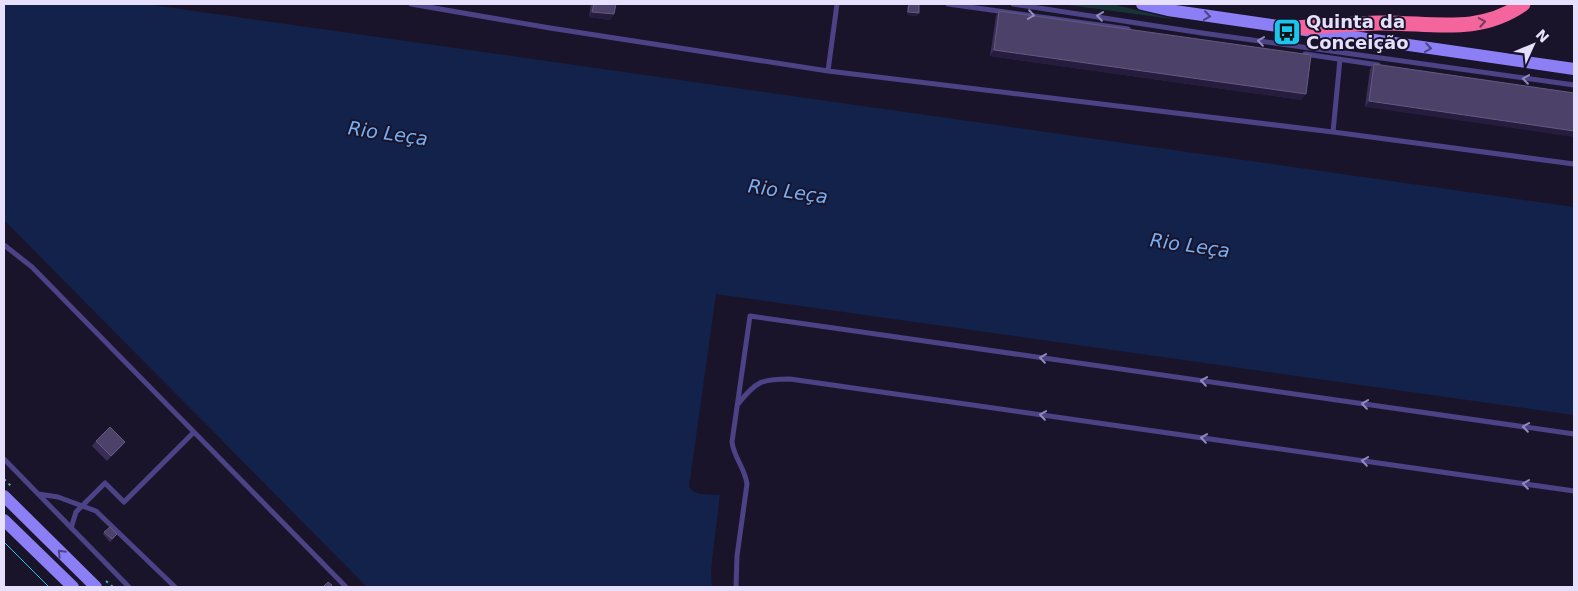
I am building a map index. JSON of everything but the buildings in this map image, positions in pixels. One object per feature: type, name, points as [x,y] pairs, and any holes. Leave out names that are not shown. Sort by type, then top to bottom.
[{"type":"highway","points":[[1293,28],[1380,23],[1474,24],[1500,18],[1521,6]]},
{"type":"main road","points":[[1142,4],[1168,10],[1574,70]]},
{"type":"main road","points":[[4,496],[96,587]]},
{"type":"main road","points":[[4,520],[73,587]]},
{"type":"lane","points":[[411,4],[550,28],[828,71],[1333,132],[1574,164]]},
{"type":"lane","points":[[828,71],[837,4]]},
{"type":"lane","points":[[948,4],[1136,30]]},
{"type":"lane","points":[[1013,4],[1202,33],[1574,85]]},
{"type":"lane","points":[[1185,37],[1243,45]]},
{"type":"lane","points":[[1301,54],[1388,66]]},
{"type":"lane","points":[[1333,132],[1340,59]]},
{"type":"lane","points":[[4,245],[32,267],[346,587]]},
{"type":"lane","points":[[736,587],[737,556],[747,484],[746,474],[733,452],[732,442],[750,316],[1574,434]]},
{"type":"lane","points":[[738,405],[750,388],[768,379],[790,379],[1574,491]]},
{"type":"lane","points":[[71,528],[76,512],[105,483],[124,502],[194,432]]},
{"type":"lane","points":[[4,459],[129,587]]},
{"type":"lane","points":[[38,493],[58,497],[96,510],[175,587]]},
{"type":"green space","points":[[1060,4],[1112,4],[1173,19]]},
{"type":"water","name":"Rio Leça","points":[[4,4],[145,4],[1574,207],[1574,415],[716,294],[689,487],[699,494],[720,495],[712,564],[712,587],[367,587],[4,220]]},
{"type":"pier","points":[[690,479],[692,479],[691,486],[695,490],[721,493],[723,495],[713,572],[714,587],[712,587],[711,572],[720,495],[694,492],[689,487]]},
{"type":"tram line","points":[[4,542],[49,587]]},
{"type":"place","name":"Quinta da Conceição","points":[[1287,32]]}]
